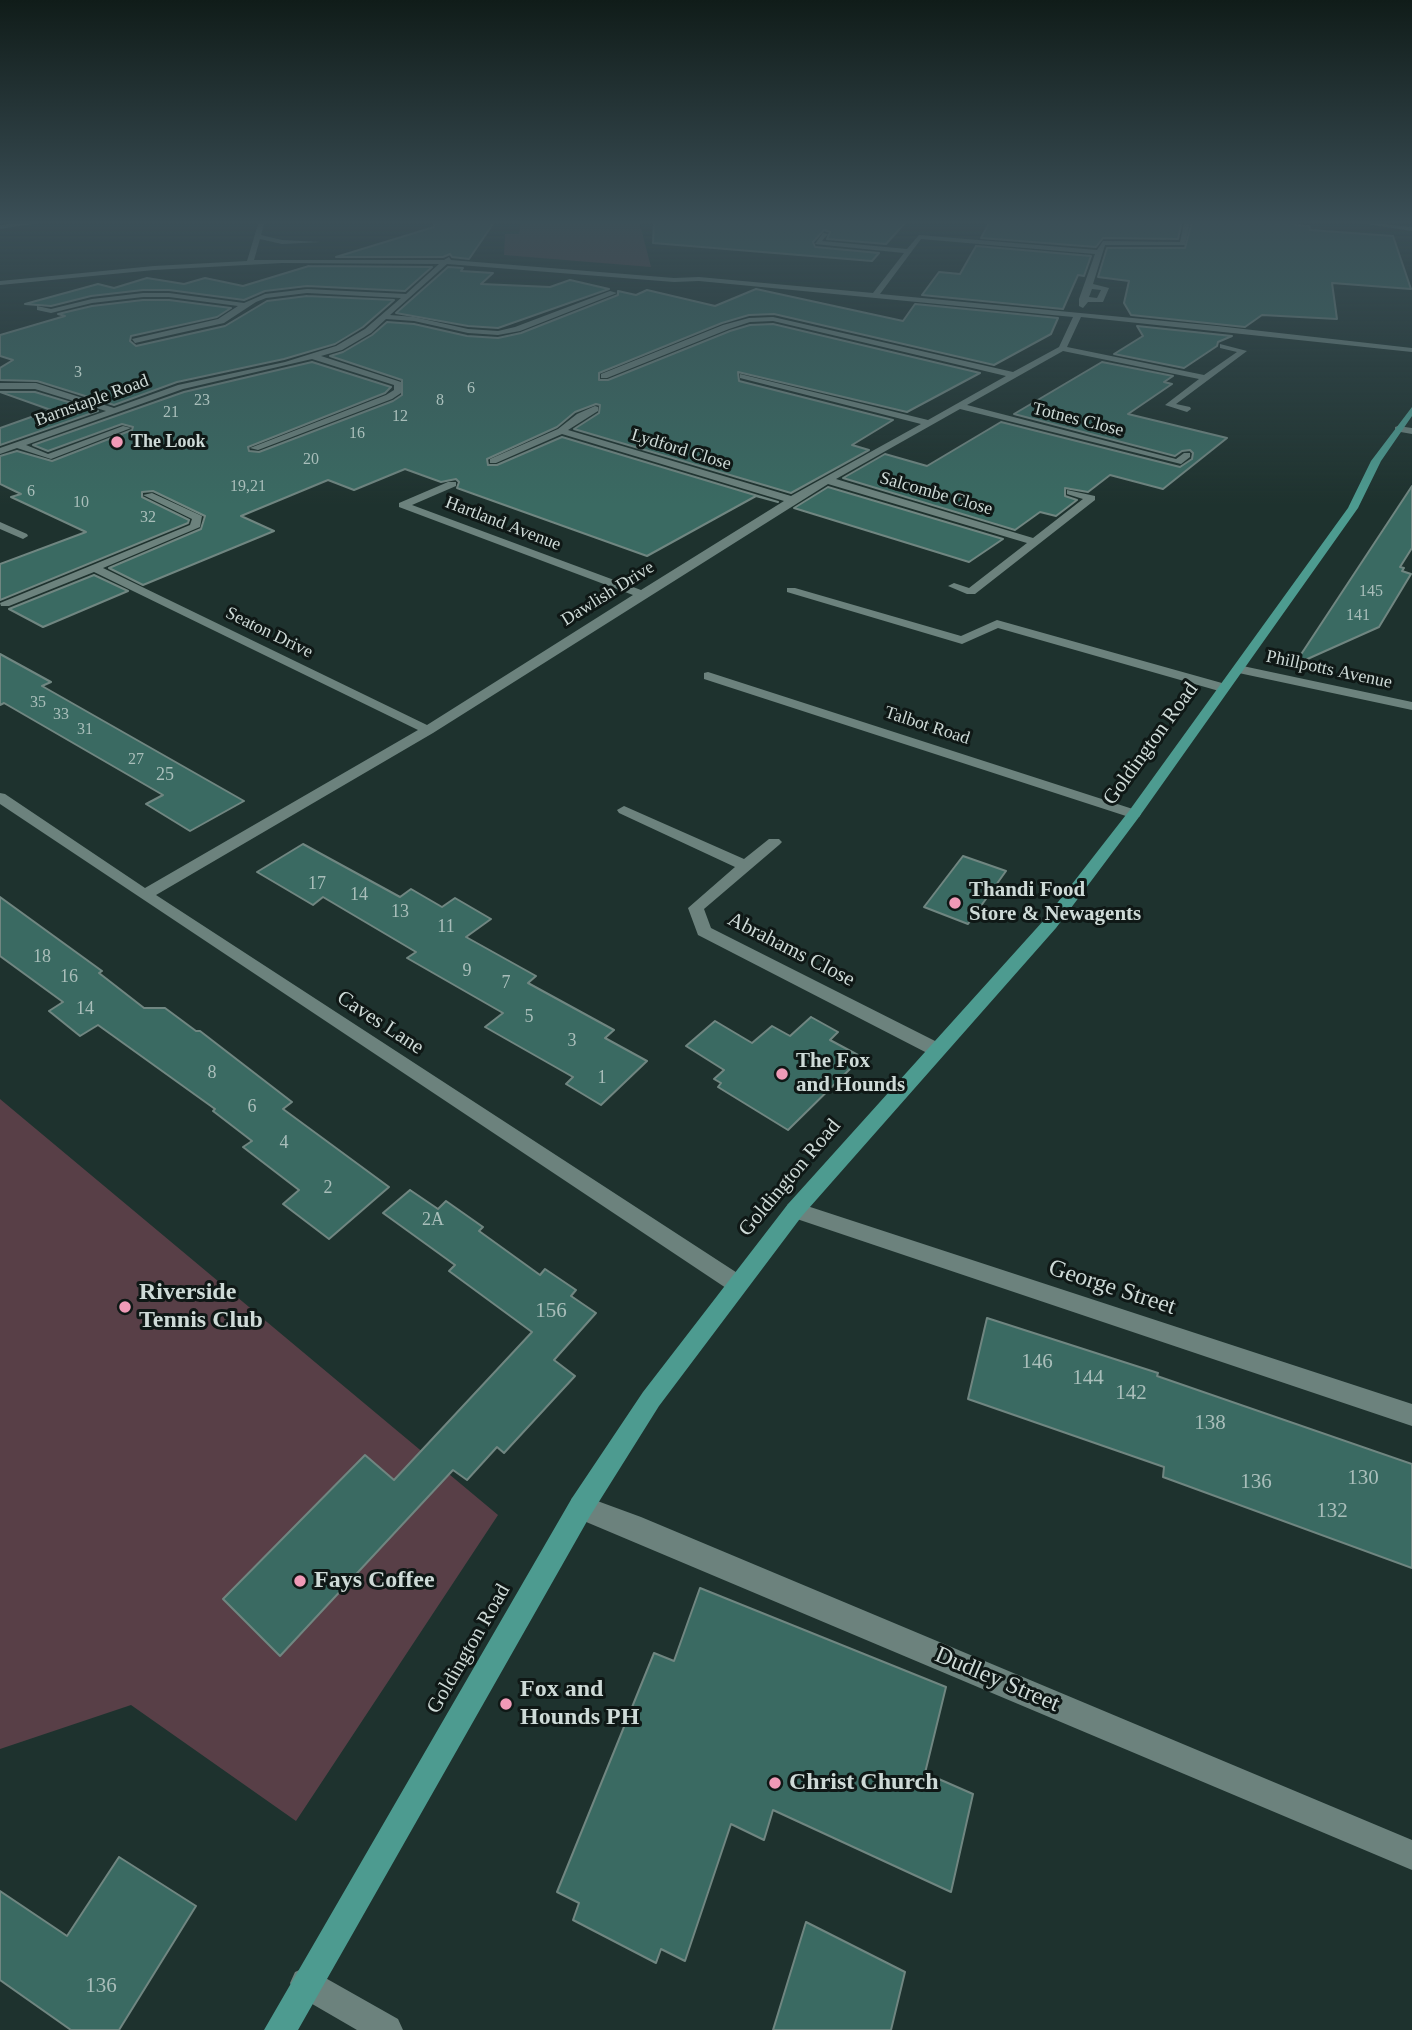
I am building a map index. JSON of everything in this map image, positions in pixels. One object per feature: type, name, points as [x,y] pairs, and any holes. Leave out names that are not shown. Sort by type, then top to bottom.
[{"type":"main road","name":"Goldington Road","points":[[280,2030],[581,1507],[651,1399],[795,1210],[1050,924],[1134,814],[1353,508],[1376,461],[1405,430],[1412,410]]},
{"type":"street","points":[[135,341],[220,321],[228,316]]},
{"type":"street","points":[[384,317],[414,319],[468,331],[498,333],[552,316]]},
{"type":"street","points":[[1077,316],[1062,348],[1206,378]]},
{"type":"street","points":[[1138,316],[1353,345],[1412,350]]},
{"type":"street","name":"Barnstaple Road","points":[[0,451],[181,387],[315,357],[339,348],[368,331],[384,317]]},
{"type":"street","points":[[604,376],[726,327],[748,320],[773,319],[1013,375]]},
{"type":"street","points":[[1353,345],[1412,356]]},
{"type":"street","points":[[1187,409],[1169,405],[1243,351],[1223,346]]},
{"type":"street","name":"Dawlish Drive","points":[[145,895],[428,730],[792,500],[1062,348]]},
{"type":"street","points":[[255,448],[389,397],[398,391],[398,384],[386,379],[315,357]]},
{"type":"street","points":[[743,376],[929,423]]},
{"type":"street","points":[[0,386],[37,386],[113,410]]},
{"type":"street","name":"Totnes Close","points":[[959,407],[1178,462],[1187,455]]},
{"type":"street","points":[[493,461],[561,431],[580,416],[595,409]]},
{"type":"street","points":[[18,444],[48,457],[126,428]]},
{"type":"street","name":"Lydford Close","points":[[561,431],[792,500]]},
{"type":"street","name":"Salcombe Close","points":[[827,481],[1035,542]]},
{"type":"street","name":"Hartland Avenue","points":[[452,484],[403,505],[640,594]]},
{"type":"street","points":[[954,586],[971,592],[1091,498],[1070,492]]},
{"type":"street","points":[[5,604],[195,527],[198,517],[148,495]]},
{"type":"street","points":[[0,525],[23,536]]},
{"type":"street","name":"Seaton Drive","points":[[94,568],[428,730]]},
{"type":"street","points":[[791,590],[962,640],[997,624],[1224,688]]},
{"type":"street","name":"Phillpotts Avenue","points":[[1238,669],[1412,706]]},
{"type":"street","name":"Talbot Road","points":[[708,676],[1134,814]]},
{"type":"street","name":"Caves Lane","points":[[0,797],[737,1284]]},
{"type":"street","points":[[625,810],[744,864]]},
{"type":"street","name":"Abrahams Close","points":[[774,842],[744,864],[696,908],[704,931],[937,1051]]},
{"type":"street","name":"George Street","points":[[795,1210],[1412,1415]]},
{"type":"street","name":"Dudley Street","points":[[581,1507],[1412,1855]]},
{"type":"street","points":[[306,1983],[387,2030]]},
{"type":"shaded area","name":"Riverside Tennis Club","points":[[0,1099],[498,1515],[296,1821],[131,1705],[0,1749]]},
{"type":"building","points":[[64,316],[219,316],[131,336],[130,341],[136,346],[225,326],[242,316],[376,316],[335,344],[284,359],[177,382],[114,405],[37,381],[0,380],[0,368],[13,360],[0,356],[0,335]]},
{"type":"building","points":[[411,316],[533,316],[498,328],[468,326]]},
{"type":"building","points":[[565,316],[747,316],[722,323],[599,373],[599,380],[608,380],[730,331],[750,325],[773,324],[980,373],[907,412],[738,372],[739,381],[893,420],[852,445],[869,450],[791,493],[574,429],[599,413],[600,405],[596,404],[575,412],[557,427],[487,459],[488,465],[497,465],[562,437],[778,502],[756,496],[647,556],[457,488],[459,482],[456,479],[441,482],[405,469],[354,490],[328,480],[241,516],[274,531],[143,585],[109,568],[201,529],[205,516],[153,491],[142,492],[142,497],[189,520],[188,523],[0,600],[0,564],[86,532],[11,497],[21,494],[0,484],[0,456],[17,451],[52,461],[132,430],[133,427],[122,424],[48,451],[33,445],[184,392],[312,362],[391,387],[385,393],[248,447],[249,451],[259,452],[393,401],[402,395],[402,380],[330,356],[343,352],[372,335],[387,322],[414,324],[467,336],[498,338],[521,333]]},
{"type":"building","points":[[781,316],[879,316],[903,321],[907,316],[1058,318],[1051,334],[994,365]]},
{"type":"building","points":[[1138,316],[1261,316],[1245,327]]},
{"type":"building","points":[[1276,316],[1337,316],[1337,319]]},
{"type":"building","points":[[1137,326],[1232,336],[1218,342],[1217,346],[1184,368],[1114,354],[1143,336]]},
{"type":"building","points":[[1102,362],[1173,376],[1164,382],[1172,384],[1128,414],[1227,438],[1163,489],[1110,475],[1088,492],[1065,488],[1065,496],[1077,500],[1056,516],[1040,512],[1015,530],[843,478],[885,454],[927,466],[1001,422],[1180,467],[1192,459],[1193,453],[1190,450],[1175,456],[1014,414]]},
{"type":"building","points":[[0,392],[35,392],[98,411],[0,445],[0,428],[51,410]]},
{"type":"building","points":[[1412,486],[1412,548],[1400,567],[1404,568],[1402,571],[1411,574],[1379,627],[1294,665]]},
{"type":"building","points":[[828,487],[1003,539],[969,562],[794,508]]},
{"type":"building","points":[[94,575],[128,591],[43,627],[9,609]]},
{"type":"building","points":[[0,654],[51,682],[42,686],[244,801],[190,831],[146,804],[163,795],[4,703],[0,705]]},
{"type":"building","points":[[303,844],[400,897],[411,889],[442,907],[455,898],[491,919],[466,937],[536,976],[528,983],[614,1030],[605,1038],[647,1061],[601,1105],[566,1084],[573,1077],[485,1027],[503,1013],[407,958],[416,952],[323,897],[313,905],[257,872]]},
{"type":"building","points":[[963,856],[1006,871],[968,924],[924,907]]},
{"type":"building","points":[[0,897],[102,971],[99,973],[144,1008],[165,1008],[196,1031],[200,1031],[292,1102],[283,1109],[389,1187],[329,1239],[283,1204],[299,1190],[243,1147],[252,1141],[213,1111],[215,1109],[98,1025],[80,1036],[49,1011],[63,1002],[0,956]]},
{"type":"building","name":"The Fox and Hounds","points":[[811,1017],[838,1032],[830,1040],[858,1055],[850,1063],[854,1065],[788,1130],[718,1087],[721,1083],[714,1079],[724,1070],[686,1046],[715,1021],[752,1043],[772,1026],[790,1036]]},
{"type":"building","points":[[410,1190],[438,1209],[446,1201],[483,1227],[479,1231],[540,1275],[545,1269],[576,1290],[571,1296],[596,1313],[554,1360],[575,1376],[504,1453],[497,1447],[467,1480],[453,1470],[280,1656],[223,1599],[365,1455],[394,1480],[532,1332],[449,1271],[455,1265],[383,1213]]},
{"type":"building","points":[[987,1318],[1158,1373],[1157,1376],[1412,1464],[1412,1568],[1163,1477],[1164,1467],[968,1399]]},
{"type":"building","name":"Christ Church","points":[[700,1588],[946,1687],[925,1773],[973,1794],[951,1892],[773,1810],[764,1840],[731,1824],[685,1961],[661,1949],[656,1963],[573,1920],[579,1903],[557,1892],[654,1653],[674,1661]]},
{"type":"building","points":[[119,1857],[196,1906],[119,2030],[71,2030],[0,1980],[0,1891],[67,1936]]},
{"type":"building","points":[[806,1922],[905,1972],[891,2030],[773,2030]]},
{"type":"place","name":"The Look","points":[[117,442]]},
{"type":"place","name":"Thandi Food Store & Newagents","points":[[955,903]]},
{"type":"place","name":"The Fox and Hounds","points":[[782,1074]]},
{"type":"place","name":"Riverside Tennis Club","points":[[125,1307]]},
{"type":"place","name":"Fays Coffee","points":[[300,1581]]},
{"type":"place","name":"Fox and Hounds PH","points":[[506,1704]]},
{"type":"place","name":"Christ Church","points":[[775,1783]]}]
